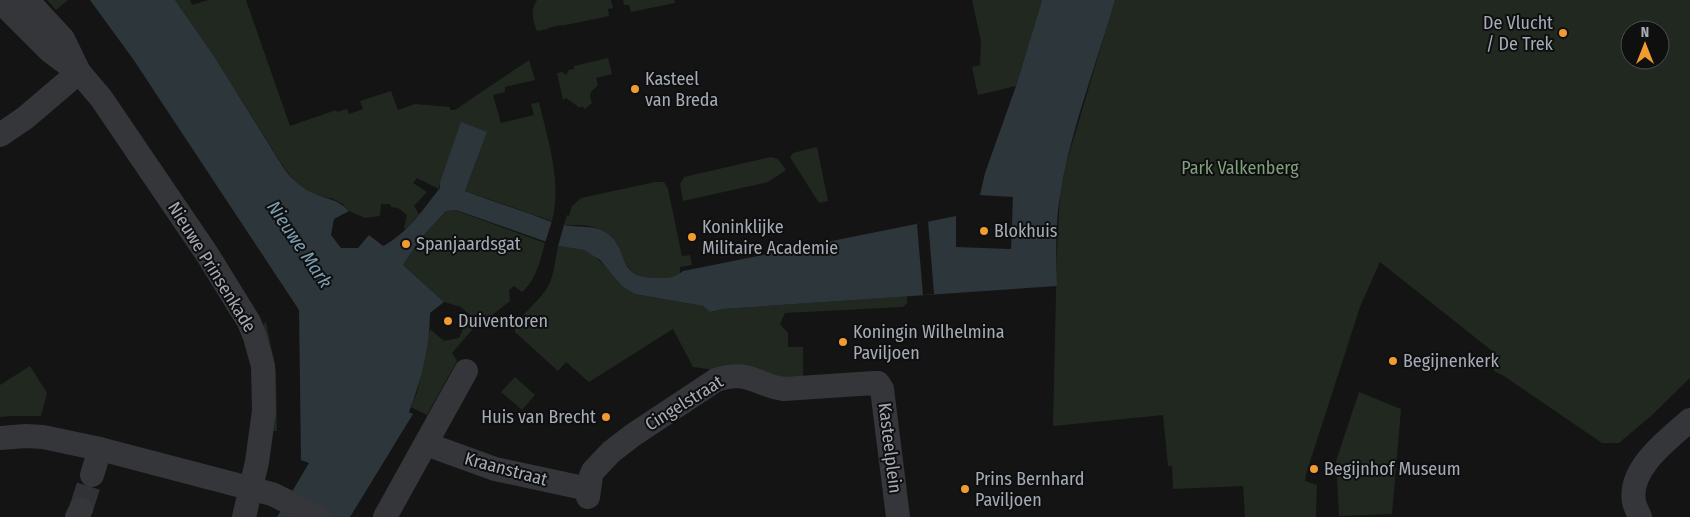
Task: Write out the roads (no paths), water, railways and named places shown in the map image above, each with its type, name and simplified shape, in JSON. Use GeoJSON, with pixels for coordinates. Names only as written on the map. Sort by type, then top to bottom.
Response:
{"type":"FeatureCollection","features":[{"type":"Feature","properties":{"kind":"street","name":"Nieuwe Prinsenkade"},"geometry":{"type":"LineString","coordinates":[[27,0],[63,39],[79,72]]}},
{"type":"Feature","properties":{"kind":"street","name":"Nieuwe Prinsenkade"},"geometry":{"type":"LineString","coordinates":[[0,1],[50,51],[79,72],[101,98],[207,254],[249,322],[256,337],[263,366],[262,491],[244,517]]}},
{"type":"Feature","properties":{"kind":"street"},"geometry":{"type":"LineString","coordinates":[[0,135],[25,118],[79,72]]}},
{"type":"Feature","properties":{"kind":"street"},"geometry":{"type":"LineString","coordinates":[[385,517],[466,371]]}},
{"type":"Feature","properties":{"kind":"street","name":"Cingelstraat"},"geometry":{"type":"LineString","coordinates":[[588,493],[593,471],[611,452],[633,435],[716,380],[729,375],[756,379],[776,388],[784,389],[874,383]]}},
{"type":"Feature","properties":{"kind":"street","name":"Kasteelplein"},"geometry":{"type":"LineString","coordinates":[[874,383],[878,383],[882,389],[898,517]]}},
{"type":"Feature","properties":{"kind":"street"},"geometry":{"type":"LineString","coordinates":[[1690,420],[1649,458],[1639,473],[1634,502],[1640,517],[1654,473],[1690,438]]}},
{"type":"Feature","properties":{"kind":"street"},"geometry":{"type":"LineString","coordinates":[[0,438],[43,436],[100,450],[262,491],[316,516]]}},
{"type":"Feature","properties":{"kind":"street","name":"Kraanstraat"},"geometry":{"type":"LineString","coordinates":[[426,444],[495,469],[588,493]]}},
{"type":"Feature","properties":{"kind":"street"},"geometry":{"type":"LineString","coordinates":[[92,475],[100,450]]}},
{"type":"Feature","properties":{"kind":"water","name":"Nieuwe Mark"},"geometry":{"type":"Polygon","coordinates":[[[90,0],[175,0],[214,56],[288,174],[304,188],[336,202],[349,211],[334,219],[331,235],[341,248],[358,248],[369,235],[383,246],[408,227],[440,188],[440,182],[461,122],[487,132],[465,191],[556,223],[603,231],[615,241],[629,269],[635,274],[644,277],[658,278],[671,277],[683,271],[956,216],[956,247],[1011,249],[1013,197],[980,195],[985,173],[1016,86],[1042,0],[1115,0],[1078,118],[1061,190],[1056,250],[1057,286],[723,309],[710,312],[703,306],[635,294],[622,286],[600,260],[584,250],[558,246],[456,210],[446,211],[421,238],[403,265],[444,302],[430,313],[424,363],[409,412],[413,414],[350,517],[277,517],[309,463],[301,460],[299,310],[133,59],[90,0]]]}},
{"type":"Feature","properties":{"kind":"tunnel"},"geometry":{"type":"LineString","coordinates":[[81,509],[92,475]]}},
{"type":"Feature","properties":{"kind":"place","name":"De Vlucht / De Trek"},"geometry":{"type":"Point","coordinates":[1563,33]}},
{"type":"Feature","properties":{"kind":"place","name":"Kasteel van Breda"},"geometry":{"type":"Point","coordinates":[635,89]}},
{"type":"Feature","properties":{"kind":"place","name":"Blokhuis"},"geometry":{"type":"Point","coordinates":[984,231]}},
{"type":"Feature","properties":{"kind":"place","name":"Koninklijke Militaire Academie"},"geometry":{"type":"Point","coordinates":[692,237]}},
{"type":"Feature","properties":{"kind":"place","name":"Spanjaardsgat"},"geometry":{"type":"Point","coordinates":[406,244]}},
{"type":"Feature","properties":{"kind":"place","name":"Duiventoren"},"geometry":{"type":"Point","coordinates":[448,321]}},
{"type":"Feature","properties":{"kind":"place","name":"Koningin Wilhelmina Paviljoen"},"geometry":{"type":"Point","coordinates":[843,342]}},
{"type":"Feature","properties":{"kind":"place","name":"Begijnenkerk"},"geometry":{"type":"Point","coordinates":[1393,361]}},
{"type":"Feature","properties":{"kind":"place","name":"Huis van Brecht"},"geometry":{"type":"Point","coordinates":[606,417]}},
{"type":"Feature","properties":{"kind":"place","name":"Begijnhof Museum"},"geometry":{"type":"Point","coordinates":[1314,469]}},
{"type":"Feature","properties":{"kind":"place","name":"Prins Bernhard Paviljoen"},"geometry":{"type":"Point","coordinates":[965,489]}},
{"type":"Feature","properties":{"kind":"park label","name":"Park Valkenberg"},"geometry":{"type":"Point","coordinates":[1240,168]}}]}
